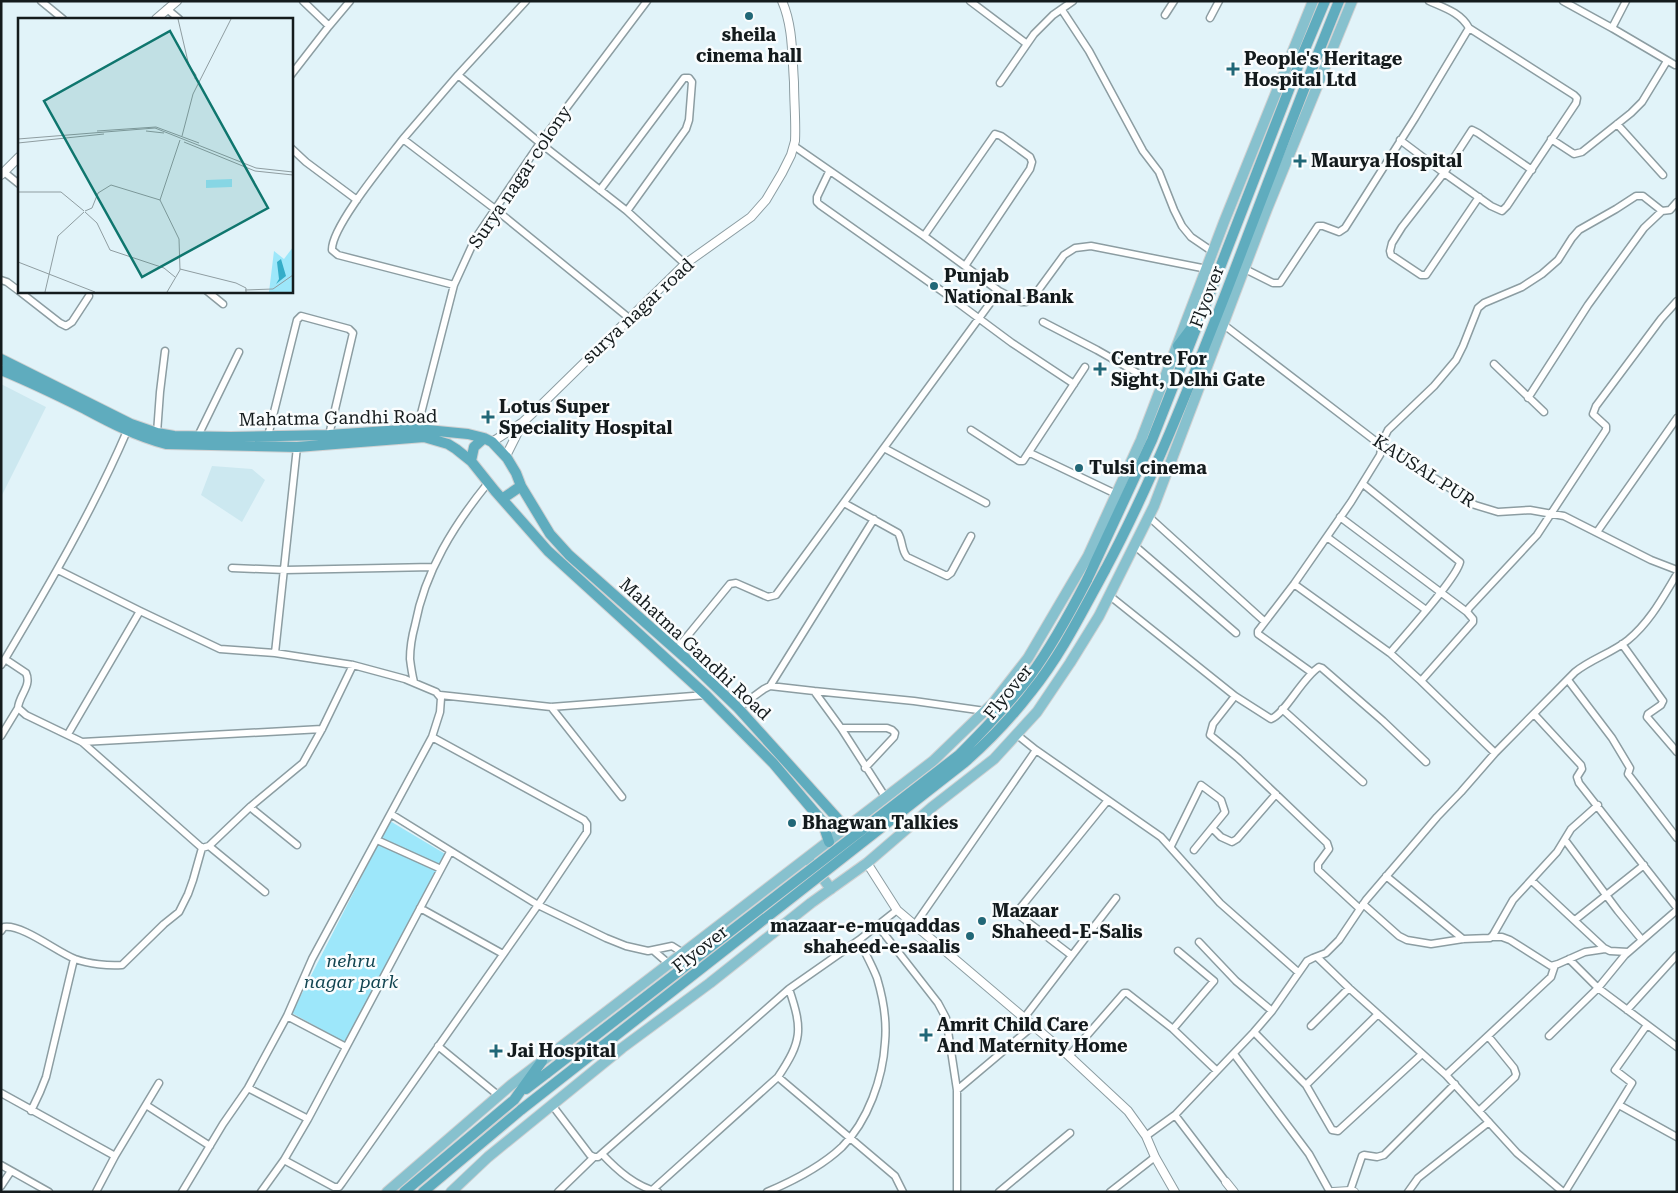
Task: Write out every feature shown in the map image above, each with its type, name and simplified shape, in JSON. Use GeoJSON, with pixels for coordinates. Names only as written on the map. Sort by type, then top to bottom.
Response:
{"type":"FeatureCollection","features":[{"type":"Feature","properties":{"kind":"highway","name":"Flyover"},"geometry":{"type":"LineString","coordinates":[[514,1100],[958,755],[996,717],[1031,674],[1063,626],[1087,580],[1152,440],[1325,1]]}},
{"type":"Feature","properties":{"kind":"highway","name":"Flyover"},"geometry":{"type":"LineString","coordinates":[[423,1192],[522,1109],[950,775],[986,743],[1031,692],[1063,646],[1105,570],[1183,404],[1339,1]]}},
{"type":"Feature","properties":{"kind":"highway"},"geometry":{"type":"LineString","coordinates":[[1178,346],[1202,314]]}},
{"type":"Feature","properties":{"kind":"highway","name":"Mahatma Gandhi Road"},"geometry":{"type":"LineString","coordinates":[[1,360],[131,424],[157,433],[174,436],[328,435],[417,429],[468,434],[488,440],[506,456],[521,486],[550,534],[569,556],[676,650],[738,708],[846,828]]}},
{"type":"Feature","properties":{"kind":"highway","name":"Mahatma Gandhi Road"},"geometry":{"type":"LineString","coordinates":[[1,370],[36,385],[127,432],[166,444],[297,447],[424,437],[448,444],[471,461],[502,500],[548,551],[706,695],[773,763],[822,821],[829,842]]}},
{"type":"Feature","properties":{"kind":"highway"},"geometry":{"type":"LineString","coordinates":[[471,461],[474,447],[488,440]]}},
{"type":"Feature","properties":{"kind":"highway"},"geometry":{"type":"LineString","coordinates":[[502,500],[521,486]]}},
{"type":"Feature","properties":{"kind":"highway"},"geometry":{"type":"LineString","coordinates":[[404,1192],[514,1100],[542,1061]]}},
{"type":"Feature","properties":{"kind":"main road"},"geometry":{"type":"LineString","coordinates":[[387,1192],[542,1061],[808,859],[933,761],[993,703],[1028,658],[1088,556],[1142,440],[1224,222],[1313,1]]}},
{"type":"Feature","properties":{"kind":"main road"},"geometry":{"type":"LineString","coordinates":[[451,1192],[488,1156],[622,1048],[867,863],[931,808],[994,759],[1037,712],[1099,616],[1154,506],[1267,210],[1352,1]]}},
{"type":"Feature","properties":{"kind":"main road"},"geometry":{"type":"LineString","coordinates":[[873,808],[895,839]]}},
{"type":"Feature","properties":{"kind":"main road"},"geometry":{"type":"LineString","coordinates":[[808,859],[831,889]]}},
{"type":"Feature","properties":{"kind":"street"},"geometry":{"type":"LineString","coordinates":[[41,1],[62,18]]}},
{"type":"Feature","properties":{"kind":"street"},"geometry":{"type":"LineString","coordinates":[[157,18],[177,1]]}},
{"type":"Feature","properties":{"kind":"street"},"geometry":{"type":"LineString","coordinates":[[303,1],[329,26]]}},
{"type":"Feature","properties":{"kind":"street"},"geometry":{"type":"LineString","coordinates":[[292,74],[350,1]]}},
{"type":"Feature","properties":{"kind":"street"},"geometry":{"type":"LineString","coordinates":[[454,285],[335,253],[332,247],[334,238],[357,200],[403,139],[458,75],[526,1]]}},
{"type":"Feature","properties":{"kind":"street","name":"Surya nagar colony"},"geometry":{"type":"LineString","coordinates":[[417,429],[454,285],[475,239],[540,143],[647,1]]}},
{"type":"Feature","properties":{"kind":"street","name":"surya nagar road"},"geometry":{"type":"LineString","coordinates":[[488,440],[523,422],[685,264],[751,217],[766,200],[782,174],[794,146],[796,133],[788,16],[782,1]]}},
{"type":"Feature","properties":{"kind":"street"},"geometry":{"type":"LineString","coordinates":[[970,1],[1027,44]]}},
{"type":"Feature","properties":{"kind":"street"},"geometry":{"type":"LineString","coordinates":[[1000,84],[1027,44],[1045,23],[1073,1]]}},
{"type":"Feature","properties":{"kind":"street"},"geometry":{"type":"LineString","coordinates":[[1165,15],[1174,1]]}},
{"type":"Feature","properties":{"kind":"street"},"geometry":{"type":"LineString","coordinates":[[1210,18],[1219,1]]}},
{"type":"Feature","properties":{"kind":"street"},"geometry":{"type":"LineString","coordinates":[[1400,140],[1479,197],[1500,210],[1504,210],[1576,103],[1577,98],[1470,28],[1465,20],[1456,13],[1430,1]]}},
{"type":"Feature","properties":{"kind":"street"},"geometry":{"type":"LineString","coordinates":[[1563,1],[1667,61],[1676,64]]}},
{"type":"Feature","properties":{"kind":"street"},"geometry":{"type":"LineString","coordinates":[[1612,28],[1626,1]]}},
{"type":"Feature","properties":{"kind":"street"},"geometry":{"type":"LineString","coordinates":[[167,10],[178,18]]}},
{"type":"Feature","properties":{"kind":"street"},"geometry":{"type":"LineString","coordinates":[[1062,10],[1089,51],[1143,151],[1159,172],[1182,226],[1192,237],[1213,252]]}},
{"type":"Feature","properties":{"kind":"street"},"geometry":{"type":"LineString","coordinates":[[1245,269],[1273,283],[1280,283],[1318,226],[1339,232],[1345,228],[1470,28]]}},
{"type":"Feature","properties":{"kind":"street"},"geometry":{"type":"LineString","coordinates":[[1552,139],[1574,154],[1582,152],[1632,113],[1642,102],[1667,61]]}},
{"type":"Feature","properties":{"kind":"street"},"geometry":{"type":"LineString","coordinates":[[458,75],[540,143],[627,211],[685,264]]}},
{"type":"Feature","properties":{"kind":"street"},"geometry":{"type":"LineString","coordinates":[[600,190],[684,78],[689,78],[692,82],[689,120],[686,129],[627,211]]}},
{"type":"Feature","properties":{"kind":"street"},"geometry":{"type":"LineString","coordinates":[[1617,124],[1663,175]]}},
{"type":"Feature","properties":{"kind":"street"},"geometry":{"type":"LineString","coordinates":[[1479,197],[1426,275],[1421,275],[1392,257],[1390,251],[1395,238],[1444,173],[1473,130],[1532,170]]}},
{"type":"Feature","properties":{"kind":"street"},"geometry":{"type":"LineString","coordinates":[[924,236],[995,134],[1001,136],[1030,157],[1032,162],[1030,169],[965,266]]}},
{"type":"Feature","properties":{"kind":"street"},"geometry":{"type":"LineString","coordinates":[[403,139],[495,209],[629,318]]}},
{"type":"Feature","properties":{"kind":"street"},"geometry":{"type":"LineString","coordinates":[[794,146],[924,236],[999,291],[1016,300],[1026,302],[1029,300],[1064,254],[1084,246],[1207,269]]}},
{"type":"Feature","properties":{"kind":"street"},"geometry":{"type":"LineString","coordinates":[[292,149],[306,162],[357,200]]}},
{"type":"Feature","properties":{"kind":"street"},"geometry":{"type":"LineString","coordinates":[[18,158],[3,174],[18,183]]}},
{"type":"Feature","properties":{"kind":"street"},"geometry":{"type":"LineString","coordinates":[[829,172],[817,197],[818,203],[1020,349],[1074,384]]}},
{"type":"Feature","properties":{"kind":"street"},"geometry":{"type":"LineString","coordinates":[[1312,672],[1258,633],[1264,621],[1294,584],[1363,484],[1380,455],[1384,437],[1388,430],[1411,410],[1456,360],[1476,311],[1481,306],[1522,287],[1542,274],[1558,260],[1579,230],[1636,196],[1644,196],[1662,211]]}},
{"type":"Feature","properties":{"kind":"street"},"geometry":{"type":"LineString","coordinates":[[1528,398],[1599,290],[1647,223],[1662,211],[1670,210],[1677,202]]}},
{"type":"Feature","properties":{"kind":"street"},"geometry":{"type":"LineString","coordinates":[[1,280],[18,290]]}},
{"type":"Feature","properties":{"kind":"street"},"geometry":{"type":"LineString","coordinates":[[676,650],[730,584],[736,583],[768,597],[776,595],[999,291]]}},
{"type":"Feature","properties":{"kind":"street"},"geometry":{"type":"LineString","coordinates":[[20,292],[66,326],[72,322],[88,296]]}},
{"type":"Feature","properties":{"kind":"street"},"geometry":{"type":"LineString","coordinates":[[208,292],[223,304]]}},
{"type":"Feature","properties":{"kind":"street"},"geometry":{"type":"LineString","coordinates":[[1468,612],[1469,608],[1534,538],[1552,513],[1606,430],[1606,426],[1593,414],[1596,406],[1661,319],[1677,301]]}},
{"type":"Feature","properties":{"kind":"street"},"geometry":{"type":"LineString","coordinates":[[268,436],[297,320],[301,316],[348,329],[353,333],[328,435]]}},
{"type":"Feature","properties":{"kind":"street"},"geometry":{"type":"LineString","coordinates":[[1044,322],[1162,387]]}},
{"type":"Feature","properties":{"kind":"street","name":"KAUSAL PUR"},"geometry":{"type":"LineString","coordinates":[[1224,325],[1382,446],[1466,500],[1484,509],[1498,512],[1530,510],[1569,518],[1677,572]]}},
{"type":"Feature","properties":{"kind":"street"},"geometry":{"type":"LineString","coordinates":[[157,433],[165,351]]}},
{"type":"Feature","properties":{"kind":"street"},"geometry":{"type":"LineString","coordinates":[[198,436],[239,352]]}},
{"type":"Feature","properties":{"kind":"street"},"geometry":{"type":"LineString","coordinates":[[1494,364],[1544,412]]}},
{"type":"Feature","properties":{"kind":"street"},"geometry":{"type":"LineString","coordinates":[[971,430],[1019,461],[1023,461],[1085,367]]}},
{"type":"Feature","properties":{"kind":"street"},"geometry":{"type":"LineString","coordinates":[[1597,532],[1677,418]]}},
{"type":"Feature","properties":{"kind":"street"},"geometry":{"type":"LineString","coordinates":[[506,456],[523,422]]}},
{"type":"Feature","properties":{"kind":"street"},"geometry":{"type":"LineString","coordinates":[[1,736],[18,708],[18,703],[28,679],[23,671],[3,662],[58,570],[101,488],[127,432]]}},
{"type":"Feature","properties":{"kind":"street"},"geometry":{"type":"LineString","coordinates":[[276,653],[297,447]]}},
{"type":"Feature","properties":{"kind":"street"},"geometry":{"type":"LineString","coordinates":[[884,448],[986,503]]}},
{"type":"Feature","properties":{"kind":"street"},"geometry":{"type":"LineString","coordinates":[[1030,453],[1116,494]]}},
{"type":"Feature","properties":{"kind":"street"},"geometry":{"type":"LineString","coordinates":[[414,682],[410,660],[411,641],[417,613],[433,567],[466,510],[488,483]]}},
{"type":"Feature","properties":{"kind":"street"},"geometry":{"type":"LineString","coordinates":[[1363,484],[1459,560],[1460,564],[1441,592],[1390,653]]}},
{"type":"Feature","properties":{"kind":"street"},"geometry":{"type":"LineString","coordinates":[[844,503],[898,534],[907,557],[948,576],[971,536]]}},
{"type":"Feature","properties":{"kind":"street"},"geometry":{"type":"LineString","coordinates":[[1148,516],[1264,621]]}},
{"type":"Feature","properties":{"kind":"street"},"geometry":{"type":"LineString","coordinates":[[1340,518],[1468,612],[1472,618],[1473,622],[1421,681]]}},
{"type":"Feature","properties":{"kind":"street"},"geometry":{"type":"LineString","coordinates":[[738,708],[770,686],[874,520]]}},
{"type":"Feature","properties":{"kind":"street"},"geometry":{"type":"LineString","coordinates":[[1327,537],[1426,610]]}},
{"type":"Feature","properties":{"kind":"street"},"geometry":{"type":"LineString","coordinates":[[1135,546],[1236,633]]}},
{"type":"Feature","properties":{"kind":"street"},"geometry":{"type":"LineString","coordinates":[[232,568],[285,570],[433,567]]}},
{"type":"Feature","properties":{"kind":"street"},"geometry":{"type":"LineString","coordinates":[[58,570],[220,649],[276,653],[353,665],[414,682],[440,695],[551,707],[706,695]]}},
{"type":"Feature","properties":{"kind":"street"},"geometry":{"type":"LineString","coordinates":[[1146,1136],[1175,1114],[1234,1054],[1272,1010],[1307,962],[1326,953],[1339,940],[1361,906],[1386,876],[1436,817],[1495,753],[1588,662],[1622,644],[1647,622],[1677,572]]}},
{"type":"Feature","properties":{"kind":"street"},"geometry":{"type":"LineString","coordinates":[[1294,584],[1390,653],[1495,753]]}},
{"type":"Feature","properties":{"kind":"street"},"geometry":{"type":"LineString","coordinates":[[1110,596],[1235,696],[1271,719],[1282,710],[1312,672],[1319,667],[1322,668],[1383,721],[1426,762]]}},
{"type":"Feature","properties":{"kind":"street"},"geometry":{"type":"LineString","coordinates":[[68,734],[140,611]]}},
{"type":"Feature","properties":{"kind":"street"},"geometry":{"type":"LineString","coordinates":[[1622,644],[1662,700],[1661,705],[1648,714],[1647,717],[1676,749]]}},
{"type":"Feature","properties":{"kind":"street"},"geometry":{"type":"LineString","coordinates":[[202,848],[209,846],[250,807],[299,767],[322,729],[353,665]]}},
{"type":"Feature","properties":{"kind":"street"},"geometry":{"type":"LineString","coordinates":[[1568,680],[1616,744],[1630,768],[1628,774],[1637,788],[1677,838]]}},
{"type":"Feature","properties":{"kind":"street"},"geometry":{"type":"LineString","coordinates":[[770,686],[914,700],[985,711]]}},
{"type":"Feature","properties":{"kind":"street"},"geometry":{"type":"LineString","coordinates":[[814,691],[841,728],[886,798]]}},
{"type":"Feature","properties":{"kind":"street"},"geometry":{"type":"LineString","coordinates":[[182,1192],[248,1088],[287,1016],[312,959],[432,737],[442,702],[440,695]]}},
{"type":"Feature","properties":{"kind":"street"},"geometry":{"type":"LineString","coordinates":[[1235,696],[1213,724],[1210,735],[1238,758],[1327,843],[1329,849],[1318,864],[1318,870],[1398,936],[1404,939],[1431,944],[1463,939],[1502,937],[1526,948],[1549,965],[1555,965],[1585,952],[1605,950],[1628,952]]}},
{"type":"Feature","properties":{"kind":"street"},"geometry":{"type":"LineString","coordinates":[[551,707],[622,797]]}},
{"type":"Feature","properties":{"kind":"street"},"geometry":{"type":"LineString","coordinates":[[18,708],[26,715],[82,742],[202,848]]}},
{"type":"Feature","properties":{"kind":"street"},"geometry":{"type":"LineString","coordinates":[[1282,710],[1363,782]]}},
{"type":"Feature","properties":{"kind":"street"},"geometry":{"type":"LineString","coordinates":[[1534,714],[1580,765],[1582,768],[1577,777],[1578,780],[1677,909],[1628,952],[1598,988],[1549,1036]]}},
{"type":"Feature","properties":{"kind":"street"},"geometry":{"type":"LineString","coordinates":[[841,728],[887,728],[894,732],[895,735],[888,744],[865,768]]}},
{"type":"Feature","properties":{"kind":"street"},"geometry":{"type":"LineString","coordinates":[[82,742],[322,729]]}},
{"type":"Feature","properties":{"kind":"street"},"geometry":{"type":"LineString","coordinates":[[1016,734],[1036,750],[1155,832],[1171,846],[1220,903],[1298,972]]}},
{"type":"Feature","properties":{"kind":"street"},"geometry":{"type":"LineString","coordinates":[[284,1160],[330,1186],[339,1187],[538,905],[587,832],[587,824],[576,816],[432,737]]}},
{"type":"Feature","properties":{"kind":"street"},"geometry":{"type":"LineString","coordinates":[[914,926],[1036,750]]}},
{"type":"Feature","properties":{"kind":"street"},"geometry":{"type":"LineString","coordinates":[[1171,846],[1201,785],[1221,800],[1225,812],[1194,850]]}},
{"type":"Feature","properties":{"kind":"street"},"geometry":{"type":"LineString","coordinates":[[1212,828],[1221,837],[1232,842],[1237,839],[1276,794]]}},
{"type":"Feature","properties":{"kind":"street"},"geometry":{"type":"LineString","coordinates":[[1071,955],[1017,912],[1108,800]]}},
{"type":"Feature","properties":{"kind":"street"},"geometry":{"type":"LineString","coordinates":[[1491,937],[1508,907],[1558,852],[1575,825],[1598,805]]}},
{"type":"Feature","properties":{"kind":"street"},"geometry":{"type":"LineString","coordinates":[[250,807],[297,845]]}},
{"type":"Feature","properties":{"kind":"street"},"geometry":{"type":"LineString","coordinates":[[391,814],[538,905],[615,942],[654,951],[672,946],[683,953]]}},
{"type":"Feature","properties":{"kind":"street"},"geometry":{"type":"LineString","coordinates":[[377,840],[441,870]]}},
{"type":"Feature","properties":{"kind":"street"},"geometry":{"type":"LineString","coordinates":[[1565,840],[1642,940]]}},
{"type":"Feature","properties":{"kind":"street"},"geometry":{"type":"LineString","coordinates":[[209,846],[265,892]]}},
{"type":"Feature","properties":{"kind":"street"},"geometry":{"type":"LineString","coordinates":[[1,931],[4,927],[9,926],[74,959],[91,963],[125,964],[178,912],[191,887],[202,848]]}},
{"type":"Feature","properties":{"kind":"street"},"geometry":{"type":"LineString","coordinates":[[260,1192],[284,1160],[308,1119],[450,852]]}},
{"type":"Feature","properties":{"kind":"street"},"geometry":{"type":"LineString","coordinates":[[867,863],[897,910],[1069,1056],[1128,1111],[1146,1136],[1155,1158],[1175,1192]]}},
{"type":"Feature","properties":{"kind":"street"},"geometry":{"type":"LineString","coordinates":[[1575,920],[1644,864]]}},
{"type":"Feature","properties":{"kind":"street"},"geometry":{"type":"LineString","coordinates":[[1386,876],[1463,939]]}},
{"type":"Feature","properties":{"kind":"street"},"geometry":{"type":"LineString","coordinates":[[1532,881],[1605,950]]}},
{"type":"Feature","properties":{"kind":"street"},"geometry":{"type":"LineString","coordinates":[[1024,1018],[1116,898]]}},
{"type":"Feature","properties":{"kind":"street"},"geometry":{"type":"LineString","coordinates":[[420,908],[503,954]]}},
{"type":"Feature","properties":{"kind":"street"},"geometry":{"type":"LineString","coordinates":[[558,1192],[594,1157],[602,1154],[789,989],[859,940],[897,910]]}},
{"type":"Feature","properties":{"kind":"street"},"geometry":{"type":"LineString","coordinates":[[878,926],[926,987],[944,1013],[948,1023],[957,1090],[957,1192]]}},
{"type":"Feature","properties":{"kind":"street"},"geometry":{"type":"LineString","coordinates":[[767,1192],[794,1179],[832,1155],[850,1138],[871,1100],[883,1061],[885,1043],[884,1013],[876,978],[859,940]]}},
{"type":"Feature","properties":{"kind":"street"},"geometry":{"type":"LineString","coordinates":[[1199,942],[1236,981],[1272,1010]]}},
{"type":"Feature","properties":{"kind":"street"},"geometry":{"type":"LineString","coordinates":[[654,951],[669,964]]}},
{"type":"Feature","properties":{"kind":"street"},"geometry":{"type":"LineString","coordinates":[[1173,1029],[1214,981],[1178,951]]}},
{"type":"Feature","properties":{"kind":"street"},"geometry":{"type":"LineString","coordinates":[[1627,1010],[1677,954]]}},
{"type":"Feature","properties":{"kind":"street"},"geometry":{"type":"LineString","coordinates":[[1317,957],[1446,1075],[1526,1161],[1564,1192],[1632,1083],[1615,1070],[1647,1025]]}},
{"type":"Feature","properties":{"kind":"street"},"geometry":{"type":"LineString","coordinates":[[31,1111],[46,1077],[74,959]]}},
{"type":"Feature","properties":{"kind":"street"},"geometry":{"type":"LineString","coordinates":[[1570,959],[1598,988],[1677,1047]]}},
{"type":"Feature","properties":{"kind":"street"},"geometry":{"type":"LineString","coordinates":[[1446,1075],[1551,977],[1555,970],[1555,965]]}},
{"type":"Feature","properties":{"kind":"street"},"geometry":{"type":"LineString","coordinates":[[1311,1026],[1349,988]]}},
{"type":"Feature","properties":{"kind":"street"},"geometry":{"type":"LineString","coordinates":[[602,1154],[630,1179],[653,1191],[778,1077],[793,1053],[798,1040],[799,1024],[789,989]]}},
{"type":"Feature","properties":{"kind":"street"},"geometry":{"type":"LineString","coordinates":[[1069,1056],[1125,993],[1129,994],[1173,1029],[1217,1071]]}},
{"type":"Feature","properties":{"kind":"street"},"geometry":{"type":"LineString","coordinates":[[1306,1085],[1378,1014]]}},
{"type":"Feature","properties":{"kind":"street"},"geometry":{"type":"LineString","coordinates":[[287,1016],[346,1047]]}},
{"type":"Feature","properties":{"kind":"street"},"geometry":{"type":"LineString","coordinates":[[957,1090],[1033,1026]]}},
{"type":"Feature","properties":{"kind":"street"},"geometry":{"type":"LineString","coordinates":[[1254,1032],[1306,1085],[1332,1130],[1338,1131],[1422,1054]]}},
{"type":"Feature","properties":{"kind":"street"},"geometry":{"type":"LineString","coordinates":[[1479,1111],[1516,1074],[1514,1068],[1488,1036]]}},
{"type":"Feature","properties":{"kind":"street"},"geometry":{"type":"LineString","coordinates":[[438,1046],[499,1096]]}},
{"type":"Feature","properties":{"kind":"street"},"geometry":{"type":"LineString","coordinates":[[1234,1054],[1309,1154],[1332,1192],[1352,1191],[1362,1156],[1364,1154],[1377,1157],[1384,1155],[1455,1084]]}},
{"type":"Feature","properties":{"kind":"street"},"geometry":{"type":"LineString","coordinates":[[778,1077],[895,1176],[903,1192]]}},
{"type":"Feature","properties":{"kind":"street"},"geometry":{"type":"LineString","coordinates":[[96,1192],[115,1156],[159,1083]]}},
{"type":"Feature","properties":{"kind":"street"},"geometry":{"type":"LineString","coordinates":[[248,1088],[308,1119]]}},
{"type":"Feature","properties":{"kind":"street"},"geometry":{"type":"LineString","coordinates":[[1,1093],[115,1156]]}},
{"type":"Feature","properties":{"kind":"street"},"geometry":{"type":"LineString","coordinates":[[146,1105],[210,1146]]}},
{"type":"Feature","properties":{"kind":"street"},"geometry":{"type":"LineString","coordinates":[[552,1105],[590,1155],[594,1157]]}},
{"type":"Feature","properties":{"kind":"street"},"geometry":{"type":"LineString","coordinates":[[1619,1105],[1677,1137]]}},
{"type":"Feature","properties":{"kind":"street"},"geometry":{"type":"LineString","coordinates":[[1175,1114],[1234,1192]]}},
{"type":"Feature","properties":{"kind":"street"},"geometry":{"type":"LineString","coordinates":[[1408,1192],[1418,1178],[1489,1122]]}},
{"type":"Feature","properties":{"kind":"street"},"geometry":{"type":"LineString","coordinates":[[999,1192],[1070,1133]]}},
{"type":"Feature","properties":{"kind":"street"},"geometry":{"type":"LineString","coordinates":[[1110,1192],[1155,1158]]}},
{"type":"Feature","properties":{"kind":"street"},"geometry":{"type":"LineString","coordinates":[[1,1165],[49,1192]]}},
{"type":"Feature","properties":{"kind":"street"},"geometry":{"type":"LineString","coordinates":[[1,1186],[11,1171]]}},
{"type":"Feature","properties":{"kind":"shaded area"},"geometry":{"type":"Polygon","coordinates":[[[1,384],[46,407],[1,497],[1,384]]]}},
{"type":"Feature","properties":{"kind":"shaded area"},"geometry":{"type":"Polygon","coordinates":[[[212,466],[252,469],[265,480],[242,522],[201,495],[212,466]]]}},
{"type":"Feature","properties":{"kind":"green space","name":"nehru nagar park"},"geometry":{"type":"Polygon","coordinates":[[[390,821],[447,855],[351,1046],[292,1013],[390,821]]]}},
{"type":"Feature","properties":{"kind":"place","name":"sheila cinema hall"},"geometry":{"type":"Point","coordinates":[749,16]}},
{"type":"Feature","properties":{"kind":"place","name":"People's Heritage Hospital Ltd"},"geometry":{"type":"Point","coordinates":[1233,69]}},
{"type":"Feature","properties":{"kind":"place","name":"Maurya Hospital"},"geometry":{"type":"Point","coordinates":[1300,161]}},
{"type":"Feature","properties":{"kind":"place","name":"Punjab National Bank"},"geometry":{"type":"Point","coordinates":[934,286]}},
{"type":"Feature","properties":{"kind":"place","name":"Centre For Sight, Delhi Gate"},"geometry":{"type":"Point","coordinates":[1100,369]}},
{"type":"Feature","properties":{"kind":"place","name":"Lotus Super Speciality Hospital"},"geometry":{"type":"Point","coordinates":[488,417]}},
{"type":"Feature","properties":{"kind":"place","name":"Tulsi cinema"},"geometry":{"type":"Point","coordinates":[1079,468]}},
{"type":"Feature","properties":{"kind":"place","name":"Bhagwan Talkies"},"geometry":{"type":"Point","coordinates":[792,823]}},
{"type":"Feature","properties":{"kind":"place","name":"Mazaar Shaheed-E-Salis"},"geometry":{"type":"Point","coordinates":[982,921]}},
{"type":"Feature","properties":{"kind":"place","name":"mazaar-e-muqaddas shaheed-e-saalis"},"geometry":{"type":"Point","coordinates":[970,936]}},
{"type":"Feature","properties":{"kind":"place","name":"Amrit Child Care And Maternity Home"},"geometry":{"type":"Point","coordinates":[926,1035]}},
{"type":"Feature","properties":{"kind":"place","name":"Jai Hospital"},"geometry":{"type":"Point","coordinates":[496,1051]}}]}
